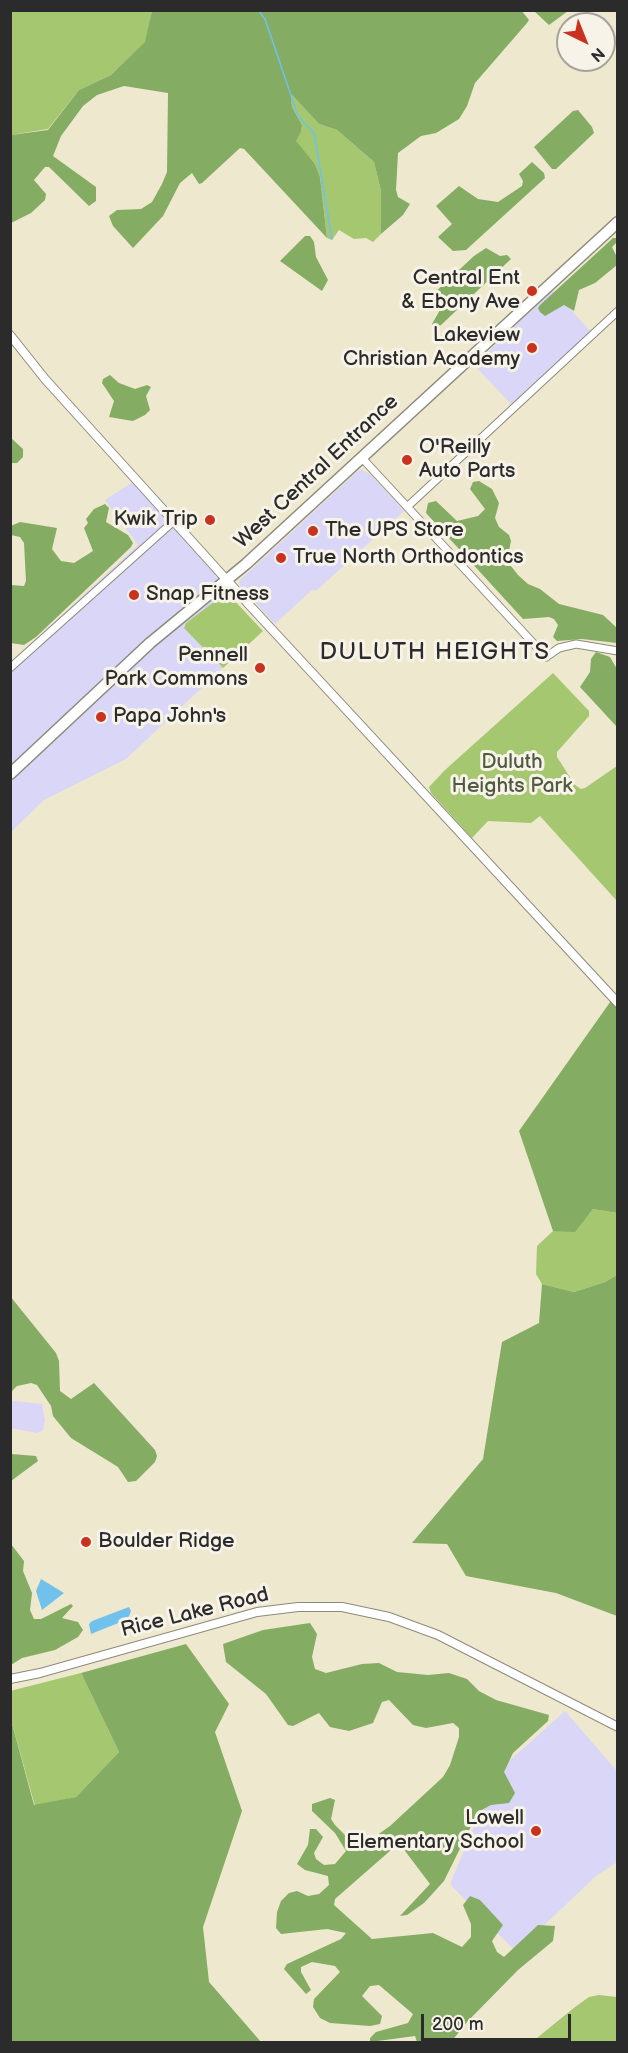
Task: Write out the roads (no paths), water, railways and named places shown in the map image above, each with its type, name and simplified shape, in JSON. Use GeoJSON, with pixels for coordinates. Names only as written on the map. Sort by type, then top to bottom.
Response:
{"type":"FeatureCollection","features":[{"type":"Feature","properties":{"kind":"highway","name":"West Central Entrance"},"geometry":{"type":"LineString","coordinates":[[10,774],[150,643],[228,581],[618,222]]}},
{"type":"Feature","properties":{"kind":"main road"},"geometry":{"type":"LineString","coordinates":[[10,335],[45,379],[228,581],[618,1003]]}},
{"type":"Feature","properties":{"kind":"main road","name":"Rice Lake Road"},"geometry":{"type":"LineString","coordinates":[[10,1679],[257,1612],[298,1607],[342,1607],[389,1617],[438,1635],[618,1727]]}},
{"type":"Feature","properties":{"kind":"street"},"geometry":{"type":"LineString","coordinates":[[407,507],[618,311]]}},
{"type":"Feature","properties":{"kind":"street"},"geometry":{"type":"LineString","coordinates":[[362,458],[546,657],[559,648],[576,644],[618,651]]}},
{"type":"Feature","properties":{"kind":"street"},"geometry":{"type":"LineString","coordinates":[[10,668],[174,521]]}},
{"type":"Feature","properties":{"kind":"water"},"geometry":{"type":"Polygon","coordinates":[[[41,1579],[64,1593],[42,1610],[36,1591],[41,1579]]]}},
{"type":"Feature","properties":{"kind":"water"},"geometry":{"type":"Polygon","coordinates":[[[129,1607],[131,1611],[128,1619],[91,1634],[89,1624],[92,1621],[129,1607]]]}},
{"type":"Feature","properties":{"kind":"waterway"},"geometry":{"type":"LineString","coordinates":[[258,10],[265,19],[298,116],[314,133],[332,239]]}},
{"type":"Feature","properties":{"kind":"place","name":"Central Ent & Ebony Ave"},"geometry":{"type":"Point","coordinates":[532,291]}},
{"type":"Feature","properties":{"kind":"place","name":"Lakeview Christian Academy"},"geometry":{"type":"Point","coordinates":[532,348]}},
{"type":"Feature","properties":{"kind":"place","name":"O'Reilly Auto Parts"},"geometry":{"type":"Point","coordinates":[407,460]}},
{"type":"Feature","properties":{"kind":"place","name":"Kwik Trip"},"geometry":{"type":"Point","coordinates":[210,520]}},
{"type":"Feature","properties":{"kind":"place","name":"The UPS Store"},"geometry":{"type":"Point","coordinates":[313,531]}},
{"type":"Feature","properties":{"kind":"place","name":"True North Orthodontics"},"geometry":{"type":"Point","coordinates":[281,558]}},
{"type":"Feature","properties":{"kind":"place","name":"Snap Fitness"},"geometry":{"type":"Point","coordinates":[134,595]}},
{"type":"Feature","properties":{"kind":"place","name":"Pennell Park Commons"},"geometry":{"type":"Point","coordinates":[260,668]}},
{"type":"Feature","properties":{"kind":"place","name":"Papa John's"},"geometry":{"type":"Point","coordinates":[101,717]}},
{"type":"Feature","properties":{"kind":"place","name":"Boulder Ridge"},"geometry":{"type":"Point","coordinates":[86,1542]}},
{"type":"Feature","properties":{"kind":"place","name":"Lowell Elementary School"},"geometry":{"type":"Point","coordinates":[536,1831]}},
{"type":"Feature","properties":{"kind":"district","name":"DULUTH HEIGHTS"},"geometry":{"type":"Point","coordinates":[435,653]}},
{"type":"Feature","properties":{"kind":"park label","name":"Duluth Heights Park"},"geometry":{"type":"Point","coordinates":[512,775]}}]}
